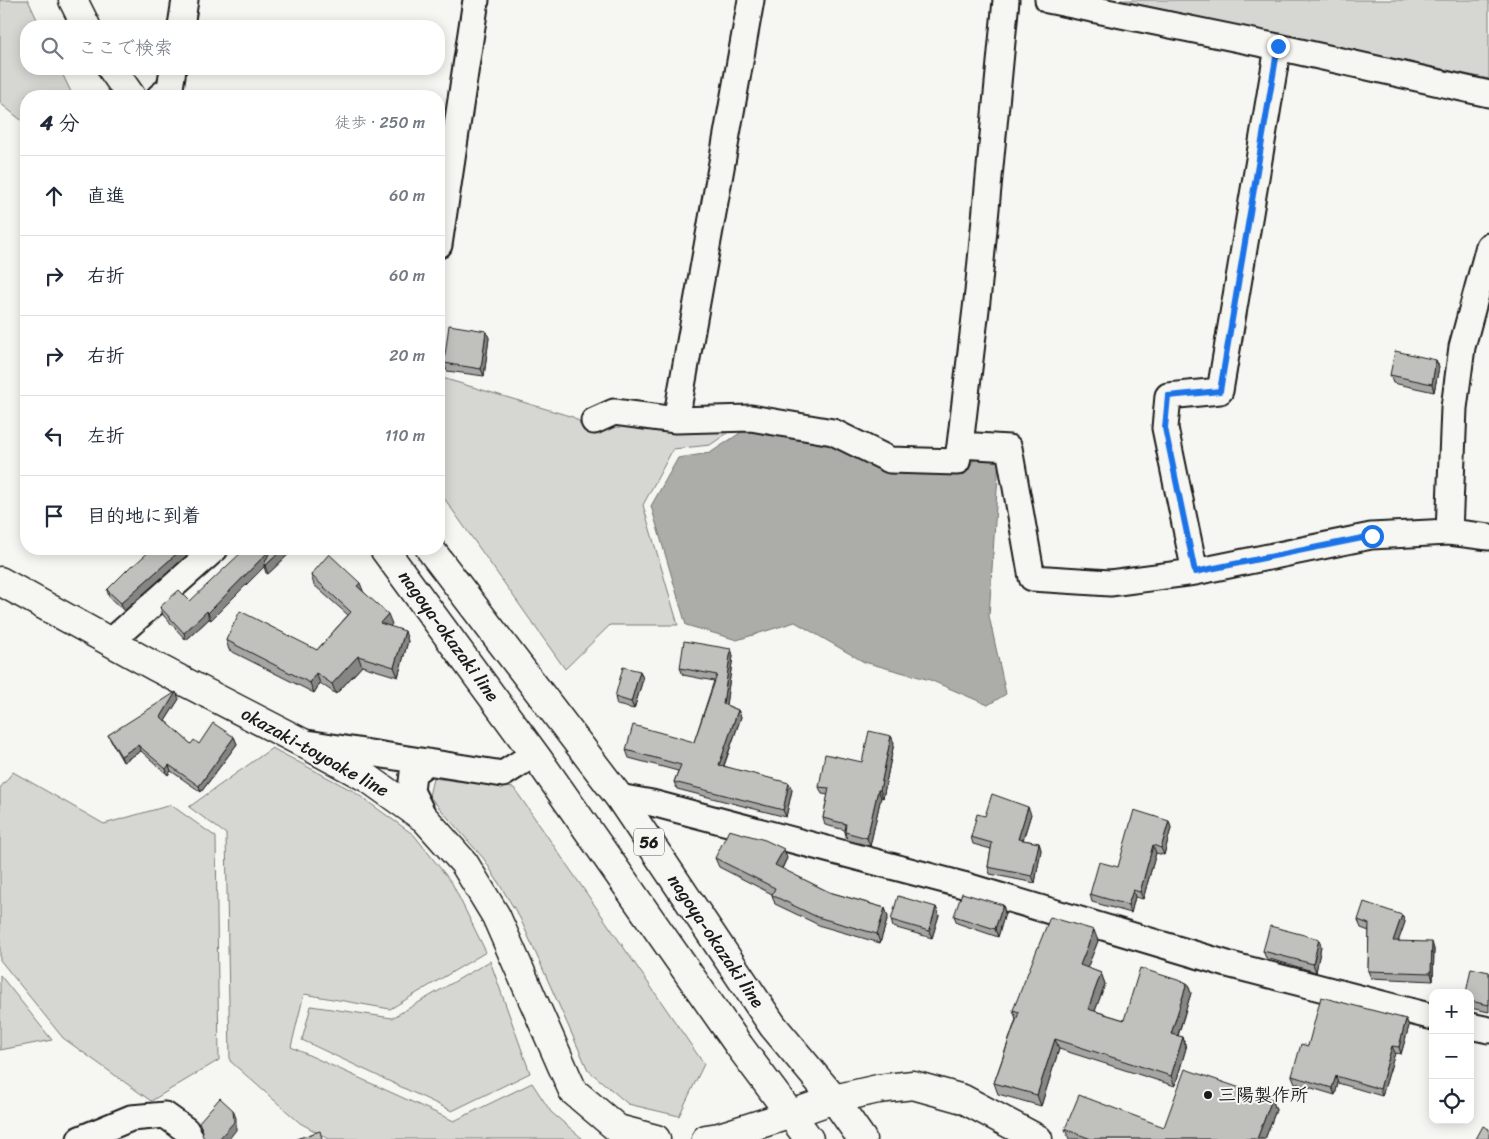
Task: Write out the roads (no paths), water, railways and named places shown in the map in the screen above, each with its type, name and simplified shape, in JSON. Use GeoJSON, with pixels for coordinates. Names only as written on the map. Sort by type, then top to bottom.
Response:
{"type":"FeatureCollection","features":[{"type":"Feature","properties":{"kind":"main road"},"geometry":{"type":"LineString","coordinates":[[73,0],[83,20]]}},
{"type":"Feature","properties":{"kind":"main road"},"geometry":{"type":"LineString","coordinates":[[109,75],[115,90]]}},
{"type":"Feature","properties":{"kind":"main road"},"geometry":{"type":"LineString","coordinates":[[116,75],[127,90]]}},
{"type":"Feature","properties":{"kind":"main road","name":"nagoya-okazaki line"},"geometry":{"type":"LineString","coordinates":[[388,555],[534,754],[740,1047],[809,1139]]}},
{"type":"Feature","properties":{"kind":"main road","name":"nagoya-okazaki line"},"geometry":{"type":"LineString","coordinates":[[435,555],[619,797],[773,1026],[834,1099],[862,1139]]}},
{"type":"Feature","properties":{"kind":"main road","name":"okazaki-toyoake line"},"geometry":{"type":"LineString","coordinates":[[0,580],[154,666],[369,779],[425,820],[464,863],[496,916],[572,1091],[618,1128],[656,1139]]}},
{"type":"Feature","properties":{"kind":"main road"},"geometry":{"type":"LineString","coordinates":[[706,1139],[719,1137],[834,1099],[878,1089],[913,1085],[963,1099],[1038,1139]]}},
{"type":"Feature","properties":{"kind":"street"},"geometry":{"type":"LineString","coordinates":[[182,20],[185,0]]}},
{"type":"Feature","properties":{"kind":"street"},"geometry":{"type":"LineString","coordinates":[[445,205],[476,0]]}},
{"type":"Feature","properties":{"kind":"street"},"geometry":{"type":"LineString","coordinates":[[676,420],[751,0]]}},
{"type":"Feature","properties":{"kind":"street"},"geometry":{"type":"LineString","coordinates":[[594,421],[614,412],[676,420],[751,418],[833,432],[890,460],[957,462],[978,292],[1006,0]]}},
{"type":"Feature","properties":{"kind":"street"},"geometry":{"type":"LineString","coordinates":[[1048,0],[1278,46],[1489,94]]}},
{"type":"Feature","properties":{"kind":"street"},"geometry":{"type":"LineString","coordinates":[[1195,572],[1165,428],[1168,396],[1220,391],[1278,46]]}},
{"type":"Feature","properties":{"kind":"street"},"geometry":{"type":"LineString","coordinates":[[168,90],[170,88],[173,75]]}},
{"type":"Feature","properties":{"kind":"street"},"geometry":{"type":"LineString","coordinates":[[1449,532],[1454,408],[1462,347],[1489,246]]}},
{"type":"Feature","properties":{"kind":"street"},"geometry":{"type":"LineString","coordinates":[[960,445],[1009,448],[1032,578],[1110,583],[1195,572],[1372,536],[1449,532],[1489,537]]}},
{"type":"Feature","properties":{"kind":"street"},"geometry":{"type":"LineString","coordinates":[[110,642],[208,555]]}},
{"type":"Feature","properties":{"kind":"street"},"geometry":{"type":"LineString","coordinates":[[301,742],[503,774],[534,754]]}},
{"type":"Feature","properties":{"kind":"street"},"geometry":{"type":"LineString","coordinates":[[425,820],[411,791],[413,773],[428,762]]}},
{"type":"Feature","properties":{"kind":"street"},"geometry":{"type":"LineString","coordinates":[[619,797],[652,803],[963,886],[1227,964],[1429,1016]]}},
{"type":"Feature","properties":{"kind":"street"},"geometry":{"type":"LineString","coordinates":[[1474,1027],[1489,1030]]}},
{"type":"Feature","properties":{"kind":"street"},"geometry":{"type":"LineString","coordinates":[[80,1139],[130,1118],[165,1115],[186,1130],[191,1139]]}},
{"type":"Feature","properties":{"kind":"place","name":"三陽製作所"},"geometry":{"type":"Point","coordinates":[1208,1095]}}]}
